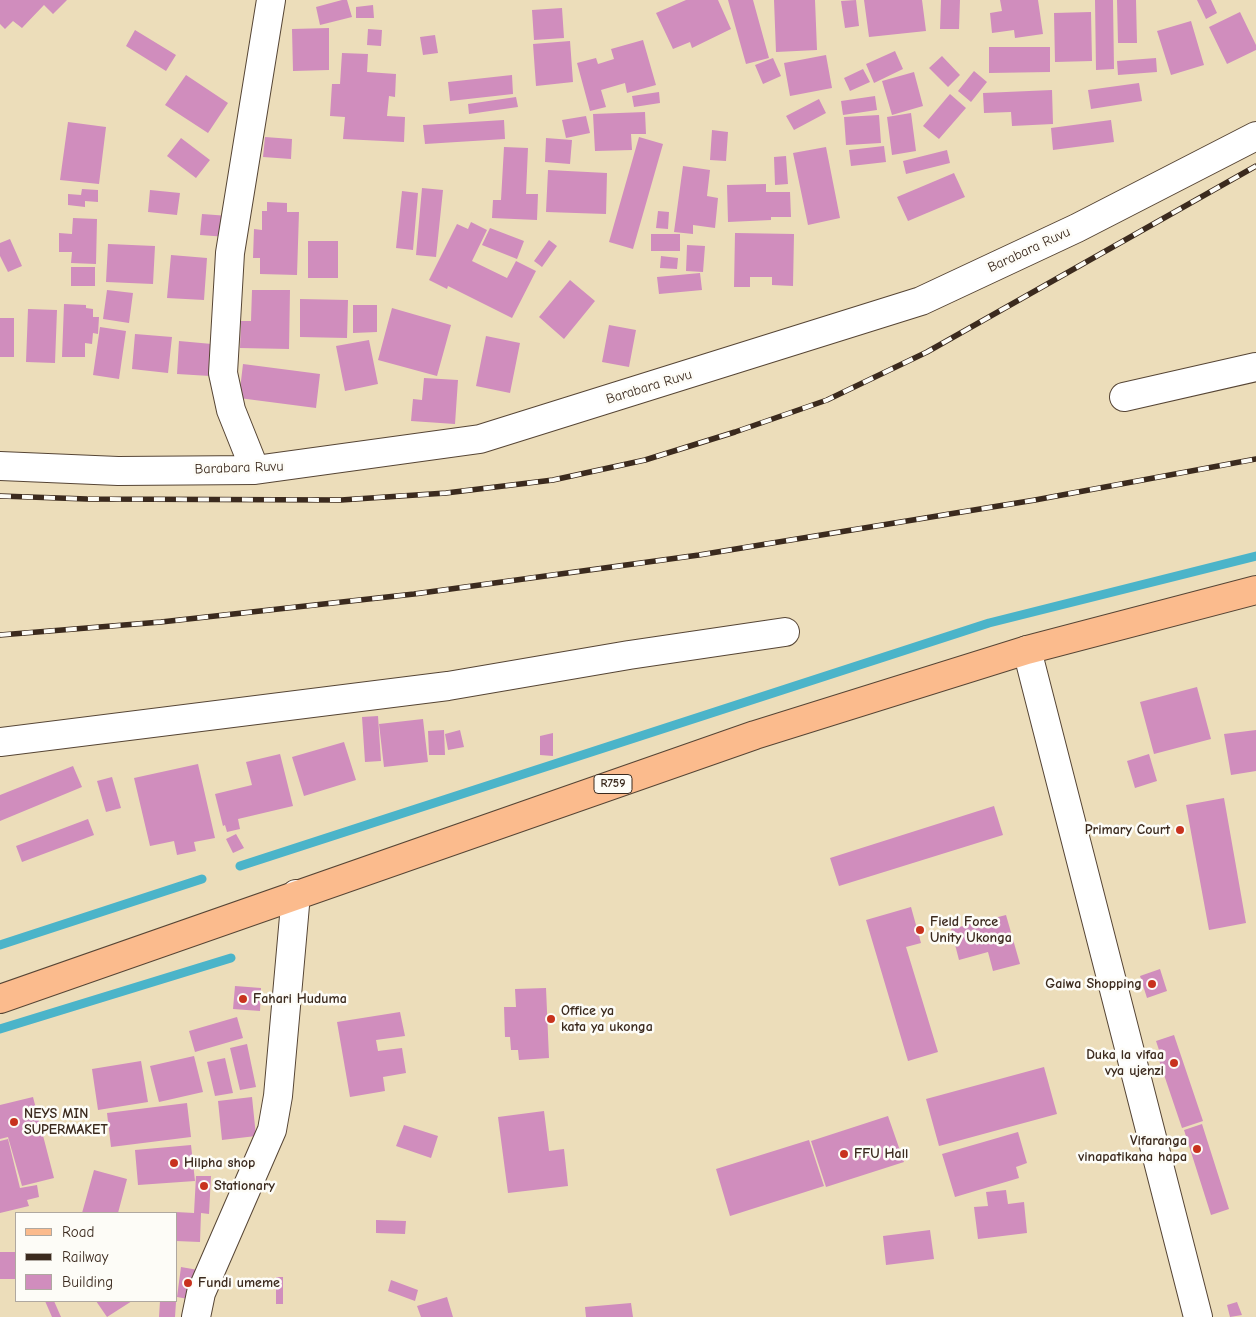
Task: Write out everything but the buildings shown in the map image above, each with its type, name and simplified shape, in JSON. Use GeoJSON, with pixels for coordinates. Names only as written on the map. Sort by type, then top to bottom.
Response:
{"type":"FeatureCollection","features":[{"type":"Feature","properties":{"kind":"main road","name":"R759"},"geometry":{"type":"LineString","coordinates":[[0,999],[755,735],[1027,650],[1256,590]]}},
{"type":"Feature","properties":{"kind":"street"},"geometry":{"type":"LineString","coordinates":[[255,470],[231,410],[223,373],[230,253],[271,0]]}},
{"type":"Feature","properties":{"kind":"street","name":"Barabara Ruvu"},"geometry":{"type":"LineString","coordinates":[[6,461],[118,471],[255,470],[480,439],[921,301],[1077,228],[1256,136]]}},
{"type":"Feature","properties":{"kind":"street"},"geometry":{"type":"LineString","coordinates":[[1124,397],[1256,367]]}},
{"type":"Feature","properties":{"kind":"street"},"geometry":{"type":"LineString","coordinates":[[0,742],[448,686],[629,655],[785,632]]}},
{"type":"Feature","properties":{"kind":"street"},"geometry":{"type":"LineString","coordinates":[[1027,650],[1198,1317]]}},
{"type":"Feature","properties":{"kind":"street"},"geometry":{"type":"LineString","coordinates":[[196,1317],[201,1293],[272,1130],[278,1096],[296,894]]}},
{"type":"Feature","properties":{"kind":"waterway"},"geometry":{"type":"LineString","coordinates":[[240,866],[989,623],[1256,556]]}},
{"type":"Feature","properties":{"kind":"waterway"},"geometry":{"type":"LineString","coordinates":[[0,945],[202,879]]}},
{"type":"Feature","properties":{"kind":"waterway"},"geometry":{"type":"LineString","coordinates":[[0,1029],[231,958]]}},
{"type":"Feature","properties":{"kind":"railway"},"geometry":{"type":"LineString","coordinates":[[0,496],[87,499],[341,500],[446,493],[553,480],[645,460],[735,432],[827,400],[927,352],[1256,166]]}},
{"type":"Feature","properties":{"kind":"railway"},"geometry":{"type":"LineString","coordinates":[[0,635],[161,622],[414,594],[699,555],[1035,500],[1256,459]]}},
{"type":"Feature","properties":{"kind":"place","name":"Primary Court"},"geometry":{"type":"Point","coordinates":[1180,830]}},
{"type":"Feature","properties":{"kind":"place","name":"Field Force Unity Ukonga"},"geometry":{"type":"Point","coordinates":[920,930]}},
{"type":"Feature","properties":{"kind":"place","name":"Gaiwa Shopping"},"geometry":{"type":"Point","coordinates":[1152,984]}},
{"type":"Feature","properties":{"kind":"place","name":"Fahari Huduma"},"geometry":{"type":"Point","coordinates":[243,999]}},
{"type":"Feature","properties":{"kind":"place","name":"Office ya kata ya ukonga"},"geometry":{"type":"Point","coordinates":[551,1019]}},
{"type":"Feature","properties":{"kind":"place","name":"Duka la vifaa vya ujenzi"},"geometry":{"type":"Point","coordinates":[1174,1063]}},
{"type":"Feature","properties":{"kind":"place","name":"NEYS MIN SUPERMAKET"},"geometry":{"type":"Point","coordinates":[14,1122]}},
{"type":"Feature","properties":{"kind":"place","name":"Vifaranga vinapatikana hapa"},"geometry":{"type":"Point","coordinates":[1197,1149]}},
{"type":"Feature","properties":{"kind":"place","name":"FFU Hall"},"geometry":{"type":"Point","coordinates":[844,1154]}},
{"type":"Feature","properties":{"kind":"place","name":"Hilpha shop"},"geometry":{"type":"Point","coordinates":[174,1163]}},
{"type":"Feature","properties":{"kind":"place","name":"Stationary"},"geometry":{"type":"Point","coordinates":[204,1186]}},
{"type":"Feature","properties":{"kind":"place","name":"Fundi umeme"},"geometry":{"type":"Point","coordinates":[188,1283]}}]}
